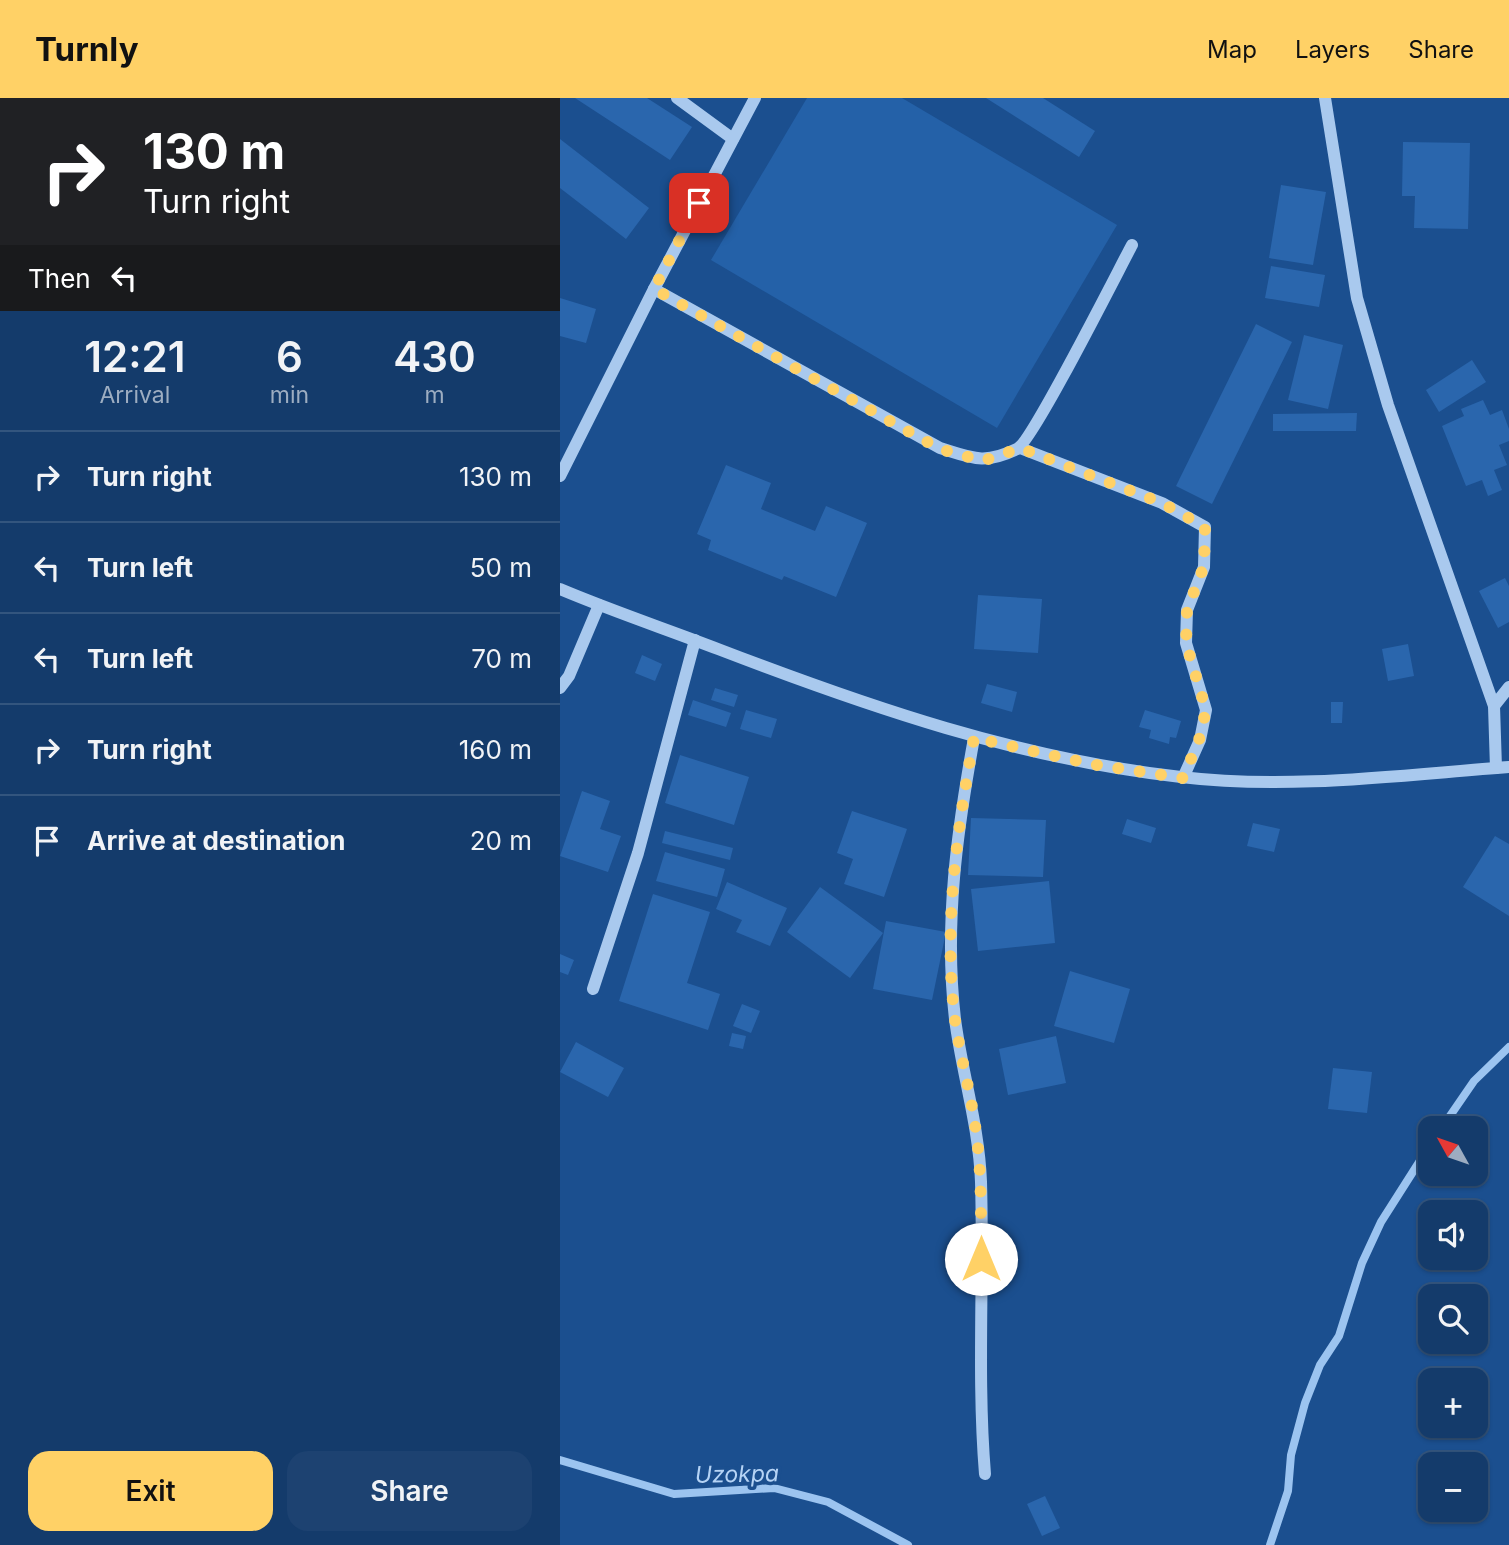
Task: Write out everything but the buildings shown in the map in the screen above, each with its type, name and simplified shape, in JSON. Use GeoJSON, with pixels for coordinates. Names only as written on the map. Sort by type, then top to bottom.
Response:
{"type":"FeatureCollection","features":[{"type":"Feature","properties":{"kind":"street"},"geometry":{"type":"LineString","coordinates":[[677,98],[733,139]]}},
{"type":"Feature","properties":{"kind":"street"},"geometry":{"type":"LineString","coordinates":[[560,476],[654,289],[755,98]]}},
{"type":"Feature","properties":{"kind":"street"},"geometry":{"type":"LineString","coordinates":[[560,589],[818,687],[974,738],[1091,764],[1183,778],[1288,782],[1503,767],[1494,706],[1388,405],[1361,312],[1325,98]]}},
{"type":"Feature","properties":{"kind":"street"},"geometry":{"type":"LineString","coordinates":[[654,289],[940,449],[983,461],[1020,448],[1038,420],[1132,245]]}},
{"type":"Feature","properties":{"kind":"street"},"geometry":{"type":"LineString","coordinates":[[1020,448],[1162,503],[1205,527],[1204,566],[1187,610],[1186,643],[1206,710],[1199,740],[1183,778]]}},
{"type":"Feature","properties":{"kind":"street"},"geometry":{"type":"LineString","coordinates":[[560,688],[569,676],[599,605]]}},
{"type":"Feature","properties":{"kind":"street"},"geometry":{"type":"LineString","coordinates":[[593,989],[638,853],[695,640]]}},
{"type":"Feature","properties":{"kind":"street"},"geometry":{"type":"LineString","coordinates":[[1494,706],[1509,687]]}},
{"type":"Feature","properties":{"kind":"street"},"geometry":{"type":"LineString","coordinates":[[974,738],[960,814],[950,911],[955,1018],[975,1126],[981,1180],[980,1416],[985,1474]]}},
{"type":"Feature","properties":{"kind":"shaded area"},"geometry":{"type":"Polygon","coordinates":[[[807,98],[902,98],[1117,225],[997,428],[711,260],[807,98]]]}},
{"type":"Feature","properties":{"kind":"waterway"},"geometry":{"type":"LineString","coordinates":[[1450,1116],[1474,1081],[1509,1047]]}},
{"type":"Feature","properties":{"kind":"waterway"},"geometry":{"type":"LineString","coordinates":[[1270,1545],[1288,1491],[1291,1455],[1305,1403],[1320,1365],[1339,1336],[1362,1263],[1381,1222],[1418,1164]]}},
{"type":"Feature","properties":{"kind":"waterway","name":"Uzokpa"},"geometry":{"type":"LineString","coordinates":[[560,1460],[674,1494],[774,1488],[828,1502],[908,1545]]}},
{"type":"Feature","properties":{"kind":"route"},"geometry":{"type":"LineString","coordinates":[[699,203],[654,289],[940,449],[983,461],[1020,448],[1162,503],[1205,527],[1204,566],[1187,610],[1186,643],[1202,689],[1206,710],[1199,740],[1183,778],[1091,764],[974,738],[960,814],[950,911],[955,1018],[975,1126],[981,1180],[981,1259]]}}]}
